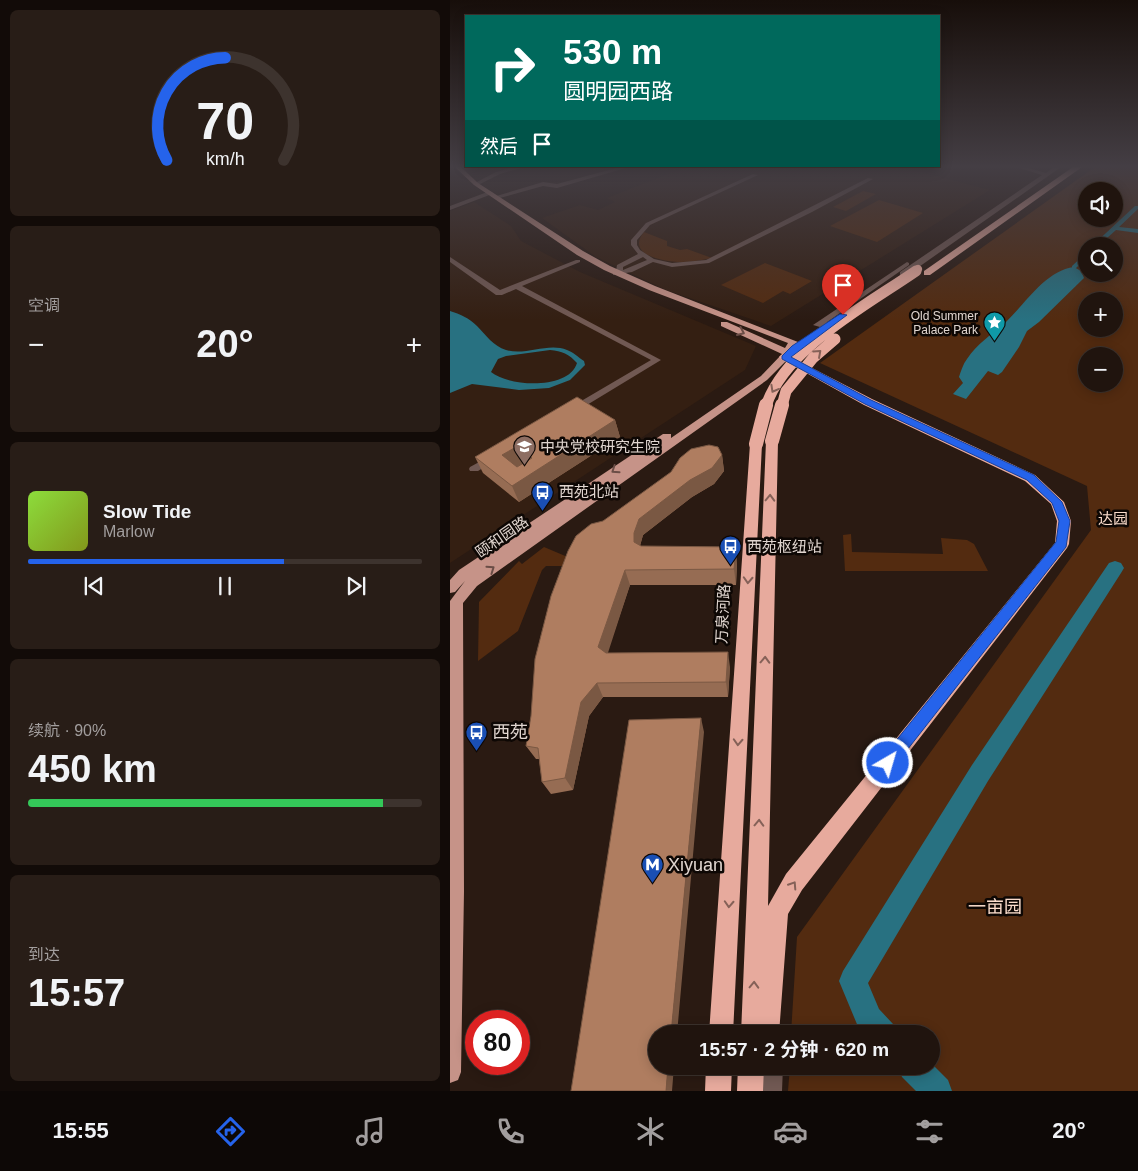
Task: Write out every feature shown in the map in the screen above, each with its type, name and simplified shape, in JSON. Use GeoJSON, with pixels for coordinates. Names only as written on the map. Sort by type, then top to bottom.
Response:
{"type":"FeatureCollection","features":[{"type":"Feature","properties":{"kind":"highway"},"geometry":{"type":"LineString","coordinates":[[752,1025],[772,441],[786,391],[812,358],[830,343],[922,271],[996,218]]}},
{"type":"Feature","properties":{"kind":"highway"},"geometry":{"type":"LineString","coordinates":[[922,271],[1002,218]]}},
{"type":"Feature","properties":{"kind":"highway","name":"万泉河路"},"geometry":{"type":"LineString","coordinates":[[722,1025],[756,444],[764,412],[773,390],[783,373],[800,354],[922,271]]}},
{"type":"Feature","properties":{"kind":"highway"},"geometry":{"type":"LineString","coordinates":[[768,1025],[777,912],[794,882],[1062,544],[1064,521],[1056,502],[1030,478],[868,402],[784,354]]}},
{"type":"Feature","properties":{"kind":"highway"},"geometry":{"type":"LineString","coordinates":[[718,1091],[719,1075]]}},
{"type":"Feature","properties":{"kind":"main road"},"geometry":{"type":"LineString","coordinates":[[520,218],[578,261],[625,285],[716,321],[784,354],[793,342],[618,272],[580,253],[525,218]]}},
{"type":"Feature","properties":{"kind":"main road","name":"颐和园路"},"geometry":{"type":"LineString","coordinates":[[450,588],[464,574],[784,354]]}},
{"type":"Feature","properties":{"kind":"main road","name":"颐和园路"},"geometry":{"type":"LineString","coordinates":[[450,1072],[455,891],[453,603],[472,582],[764,378],[784,354]]}},
{"type":"Feature","properties":{"kind":"street"},"geometry":{"type":"LineString","coordinates":[[661,218],[648,224],[634,240],[634,245],[641,255],[672,265],[707,262],[796,218]]}},
{"type":"Feature","properties":{"kind":"street"},"geometry":{"type":"LineString","coordinates":[[793,342],[977,218]]}},
{"type":"Feature","properties":{"kind":"street"},"geometry":{"type":"LineString","coordinates":[[784,354],[984,218]]}},
{"type":"Feature","properties":{"kind":"street"},"geometry":{"type":"LineString","coordinates":[[641,255],[619,266],[618,272],[630,271],[652,260]]}},
{"type":"Feature","properties":{"kind":"street"},"geometry":{"type":"LineString","coordinates":[[450,259],[499,293],[578,261]]}},
{"type":"Feature","properties":{"kind":"street"},"geometry":{"type":"LineString","coordinates":[[516,286],[657,360],[566,414]]}},
{"type":"Feature","properties":{"kind":"street"},"geometry":{"type":"LineString","coordinates":[[474,469],[499,454]]}},
{"type":"Feature","properties":{"kind":"street"},"geometry":{"type":"LineString","coordinates":[[759,1075],[772,1091]]}},
{"type":"Feature","properties":{"kind":"shaded area","name":"中央党校研究生院"},"geometry":{"type":"Polygon","coordinates":[[[450,218],[499,218],[511,226],[521,241],[580,272],[756,346],[745,370],[450,563],[450,218]]]}},
{"type":"Feature","properties":{"kind":"shaded area"},"geometry":{"type":"Polygon","coordinates":[[[542,218],[945,218],[771,326],[666,290],[596,257],[542,218]]]}},
{"type":"Feature","properties":{"kind":"green space"},"geometry":{"type":"Polygon","coordinates":[[[845,218],[915,218],[877,242],[830,226],[845,218]]]}},
{"type":"Feature","properties":{"kind":"green space","name":"一亩园"},"geometry":{"type":"Polygon","coordinates":[[[1024,218],[1078,218],[1078,227],[1123,227],[1123,218],[1138,218],[1138,1091],[788,1091],[789,1075],[940,1075],[940,1025],[792,1025],[797,937],[1091,530],[1087,486],[820,363],[1024,218]]]}},
{"type":"Feature","properties":{"kind":"green space"},"geometry":{"type":"Polygon","coordinates":[[[644,232],[667,241],[667,246],[680,250],[687,249],[712,258],[681,262],[666,261],[649,256],[643,252],[640,246],[639,240],[644,232]]]}},
{"type":"Feature","properties":{"kind":"green space"},"geometry":{"type":"Polygon","coordinates":[[[765,263],[812,281],[790,294],[783,291],[763,303],[721,285],[765,263]]]}},
{"type":"Feature","properties":{"kind":"green space"},"geometry":{"type":"Polygon","coordinates":[[[851,534],[852,552],[943,554],[941,538],[967,540],[974,544],[988,571],[845,571],[843,535],[851,534]]]}},
{"type":"Feature","properties":{"kind":"green space"},"geometry":{"type":"Polygon","coordinates":[[[544,547],[570,558],[567,566],[546,566],[542,570],[518,631],[478,661],[479,602],[519,561],[522,564],[544,547]]]}},
{"type":"Feature","properties":{"kind":"water"},"geometry":{"type":"Polygon","coordinates":[[[1074,267],[1078,269],[1078,282],[1080,282],[1039,322],[1027,331],[1002,372],[998,375],[988,371],[966,399],[953,394],[963,383],[959,377],[961,370],[975,349],[1006,322],[1045,281],[1064,270],[1074,267]]]}},
{"type":"Feature","properties":{"kind":"water"},"geometry":{"type":"Polygon","coordinates":[[[450,311],[471,321],[493,343],[506,350],[521,351],[552,347],[560,348],[573,353],[584,361],[585,365],[570,380],[549,388],[519,390],[472,384],[450,393],[450,311]],[[550,350],[506,356],[498,359],[491,372],[511,381],[538,383],[551,382],[563,378],[572,372],[577,363],[571,357],[562,352],[550,350]]]}},
{"type":"Feature","properties":{"kind":"building"},"geometry":{"type":"Polygon","coordinates":[[[577,397],[615,420],[512,486],[475,457],[577,397]],[[516,447],[502,455],[517,467],[532,458],[516,447]]]}},
{"type":"Feature","properties":{"kind":"building"},"geometry":{"type":"Polygon","coordinates":[[[709,445],[718,447],[722,455],[712,468],[690,480],[639,519],[634,533],[634,542],[641,546],[736,547],[734,569],[625,570],[598,647],[606,653],[728,652],[726,682],[597,683],[581,702],[565,778],[542,782],[538,748],[526,746],[531,716],[535,659],[551,596],[568,551],[576,536],[591,524],[603,521],[671,472],[680,458],[691,449],[709,445]]]}},
{"type":"Feature","properties":{"kind":"building","name":"Xiyuan"},"geometry":{"type":"Polygon","coordinates":[[[701,718],[672,1025],[648,1025],[648,1075],[667,1075],[666,1091],[571,1091],[629,720],[701,718]]]}},
{"type":"Feature","properties":{"kind":"waterway"},"geometry":{"type":"LineString","coordinates":[[1115,228],[1126,218]]}},
{"type":"Feature","properties":{"kind":"waterway"},"geometry":{"type":"LineString","coordinates":[[1105,237],[1115,228]]}},
{"type":"Feature","properties":{"kind":"waterway"},"geometry":{"type":"LineString","coordinates":[[1115,228],[1138,231]]}},
{"type":"Feature","properties":{"kind":"waterway"},"geometry":{"type":"LineString","coordinates":[[1074,267],[1078,263]]}},
{"type":"Feature","properties":{"kind":"waterway"},"geometry":{"type":"LineString","coordinates":[[875,1025],[869,1019],[853,981],[980,773],[1115,568]]}},
{"type":"Feature","properties":{"kind":"waterway"},"geometry":{"type":"LineString","coordinates":[[922,1075],[937,1091]]}},
{"type":"Feature","properties":{"kind":"place","name":"Old Summer Palace Park"},"geometry":{"type":"Point","coordinates":[994,342]}},
{"type":"Feature","properties":{"kind":"place","name":"中央党校研究生院"},"geometry":{"type":"Point","coordinates":[524,466]}},
{"type":"Feature","properties":{"kind":"place","name":"西苑北站"},"geometry":{"type":"Point","coordinates":[543,511]}},
{"type":"Feature","properties":{"kind":"place","name":"西苑枢纽站"},"geometry":{"type":"Point","coordinates":[731,566]}},
{"type":"Feature","properties":{"kind":"place","name":"西苑"},"geometry":{"type":"Point","coordinates":[476,751]}},
{"type":"Feature","properties":{"kind":"place","name":"Xiyuan"},"geometry":{"type":"Point","coordinates":[652,884]}},
{"type":"Feature","properties":{"kind":"route"},"geometry":{"type":"LineString","coordinates":[[843,315],[795,348],[785,358],[802,365],[868,402],[1030,478],[1047,491],[1056,502],[1064,521],[1065,530],[1062,544],[888,763]]}},
{"type":"Feature","properties":{"kind":"park label","name":"达园"},"geometry":{"type":"Point","coordinates":[1113,519]}}]}
